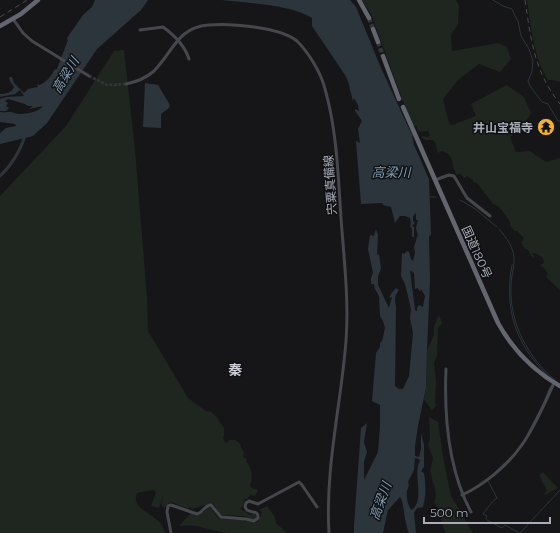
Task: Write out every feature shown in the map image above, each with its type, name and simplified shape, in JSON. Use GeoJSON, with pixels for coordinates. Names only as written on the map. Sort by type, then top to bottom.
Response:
{"type":"FeatureCollection","features":[{"type":"Feature","properties":{"kind":"highway"},"geometry":{"type":"LineString","coordinates":[[0,26],[13,19],[38,0]]}},
{"type":"Feature","properties":{"kind":"highway"},"geometry":{"type":"LineString","coordinates":[[359,0],[369,18]]}},
{"type":"Feature","properties":{"kind":"highway"},"geometry":{"type":"LineString","coordinates":[[373,29],[378,42]]}},
{"type":"Feature","properties":{"kind":"highway"},"geometry":{"type":"LineString","coordinates":[[383,56],[399,98]]}},
{"type":"Feature","properties":{"kind":"highway","name":"国道180号"},"geometry":{"type":"LineString","coordinates":[[403,107],[500,326],[510,342],[523,358],[534,368],[560,386]]}},
{"type":"Feature","properties":{"kind":"main road"},"geometry":{"type":"LineString","coordinates":[[13,19],[23,33],[32,40],[90,76]]}},
{"type":"Feature","properties":{"kind":"main road","name":"宍粟真備線"},"geometry":{"type":"LineString","coordinates":[[126,84],[141,80],[151,74],[159,66],[178,40],[185,34],[196,28],[209,25],[251,27],[280,32],[294,39],[304,50],[321,77],[326,90],[336,153],[347,303],[345,350],[330,473],[328,499],[329,533]]}},
{"type":"Feature","properties":{"kind":"main road"},"geometry":{"type":"LineString","coordinates":[[140,30],[163,27],[178,40],[185,49],[189,59]]}},
{"type":"Feature","properties":{"kind":"main road"},"geometry":{"type":"LineString","coordinates":[[435,180],[449,174],[454,176],[466,198],[490,216]]}},
{"type":"Feature","properties":{"kind":"main road"},"geometry":{"type":"LineString","coordinates":[[446,369],[445,397],[450,447],[453,464],[462,495],[470,512]]}},
{"type":"Feature","properties":{"kind":"main road"},"geometry":{"type":"LineString","coordinates":[[462,495],[486,481],[518,450],[536,421],[554,383]]}},
{"type":"Feature","properties":{"kind":"main road"},"geometry":{"type":"LineString","coordinates":[[171,533],[167,512],[168,506],[171,505],[197,514],[200,513],[206,506],[211,505],[221,517],[254,521],[257,520],[258,516],[256,512],[246,510],[245,505],[247,502],[258,504],[299,482],[317,507]]}},
{"type":"Feature","properties":{"kind":"shaded area"},"geometry":{"type":"Polygon","coordinates":[[[362,0],[456,0],[459,6],[458,24],[451,35],[452,51],[498,43],[507,47],[511,59],[500,72],[479,64],[458,80],[443,99],[449,123],[452,125],[476,116],[471,104],[507,85],[524,97],[531,113],[523,126],[510,137],[516,152],[530,151],[546,162],[560,158],[560,290],[547,278],[546,276],[548,274],[540,265],[544,263],[542,257],[534,253],[532,254],[535,257],[533,258],[527,249],[525,249],[521,242],[524,238],[511,227],[509,220],[501,209],[493,204],[477,183],[473,182],[473,180],[467,176],[465,178],[460,174],[457,175],[450,155],[442,151],[438,153],[435,142],[421,138],[422,136],[428,137],[430,135],[428,131],[419,132],[417,126],[412,126],[371,14],[362,0]]]}},
{"type":"Feature","properties":{"kind":"shaded area"},"geometry":{"type":"Polygon","coordinates":[[[527,0],[560,0],[560,82],[548,80],[539,62],[527,0]]]}},
{"type":"Feature","properties":{"kind":"shaded area"},"geometry":{"type":"Polygon","coordinates":[[[124,50],[135,150],[147,297],[148,331],[188,398],[217,417],[224,428],[223,438],[226,443],[230,440],[235,440],[241,444],[240,445],[244,453],[243,457],[247,459],[246,461],[250,467],[250,486],[258,491],[255,496],[250,495],[247,499],[245,499],[243,506],[240,509],[251,515],[255,513],[256,517],[253,520],[245,516],[221,515],[213,504],[192,509],[190,507],[188,509],[171,502],[166,505],[165,508],[161,505],[164,494],[159,508],[151,506],[156,492],[153,490],[137,493],[136,502],[142,509],[160,523],[165,533],[0,533],[0,196],[66,126],[114,51],[124,50]]]}},
{"type":"Feature","properties":{"kind":"shaded area"},"geometry":{"type":"Polygon","coordinates":[[[439,315],[442,323],[438,328],[437,355],[434,363],[436,406],[432,410],[424,400],[426,388],[427,350],[434,335],[434,326],[439,315]]]}},
{"type":"Feature","properties":{"kind":"shaded area"},"geometry":{"type":"Polygon","coordinates":[[[429,417],[438,422],[451,496],[473,533],[446,533],[444,529],[438,509],[434,502],[436,498],[435,489],[430,471],[433,458],[428,445],[430,438],[429,417]]]}},
{"type":"Feature","properties":{"kind":"shaded area"},"geometry":{"type":"Polygon","coordinates":[[[543,472],[558,488],[545,495],[544,493],[547,491],[539,475],[543,472]]]}},
{"type":"Feature","properties":{"kind":"shaded area"},"geometry":{"type":"Polygon","coordinates":[[[267,506],[275,517],[276,523],[287,533],[226,533],[194,526],[179,526],[191,513],[200,515],[209,507],[219,519],[244,520],[256,523],[262,512],[259,510],[267,506]]]}},
{"type":"Feature","properties":{"kind":"water"},"geometry":{"type":"Polygon","coordinates":[[[95,0],[148,0],[141,10],[97,49],[47,123],[33,136],[0,144],[0,133],[6,128],[16,126],[15,124],[0,122],[0,112],[26,114],[36,111],[43,106],[29,109],[33,106],[28,106],[8,99],[5,101],[8,103],[6,106],[9,108],[6,111],[0,111],[0,99],[6,97],[24,96],[20,90],[15,94],[0,97],[0,94],[12,91],[14,87],[9,77],[12,77],[14,83],[24,93],[28,89],[38,87],[37,84],[40,85],[47,81],[54,70],[57,69],[68,40],[67,38],[83,15],[92,7],[95,0]]]}},
{"type":"Feature","properties":{"kind":"water","name":"高梁川"},"geometry":{"type":"Polygon","coordinates":[[[221,0],[350,0],[356,7],[381,68],[412,135],[414,145],[429,179],[431,234],[429,237],[430,281],[426,388],[415,446],[415,456],[419,457],[421,449],[421,433],[424,445],[424,467],[421,471],[424,473],[425,499],[423,507],[417,508],[414,513],[416,533],[409,533],[400,497],[388,510],[383,533],[354,533],[354,526],[361,428],[367,423],[364,442],[367,452],[364,462],[364,480],[378,452],[380,426],[380,405],[372,401],[376,353],[380,347],[385,328],[380,316],[379,296],[374,284],[371,284],[373,273],[368,249],[370,235],[374,236],[376,229],[378,235],[377,255],[379,254],[381,268],[378,277],[378,285],[389,308],[392,297],[389,298],[391,294],[396,288],[399,290],[395,299],[395,386],[399,389],[403,389],[409,376],[413,333],[410,318],[411,309],[405,284],[401,276],[402,253],[404,254],[407,251],[409,252],[413,261],[415,253],[414,247],[418,236],[416,228],[418,220],[416,220],[416,213],[413,216],[413,221],[415,223],[412,226],[414,227],[414,237],[412,237],[410,218],[400,216],[395,223],[391,207],[383,205],[382,203],[361,204],[356,141],[360,143],[358,129],[362,121],[355,111],[355,109],[359,111],[358,105],[354,98],[353,101],[345,75],[312,26],[312,18],[303,13],[280,7],[221,0]],[[410,270],[415,310],[417,311],[419,305],[423,307],[425,296],[421,289],[420,292],[418,288],[415,289],[414,273],[410,270]],[[415,458],[414,470],[408,482],[409,486],[407,491],[408,502],[411,510],[418,501],[417,473],[420,461],[419,459],[415,458]]]}},
{"type":"Feature","properties":{"kind":"water"},"geometry":{"type":"Polygon","coordinates":[[[145,83],[158,85],[170,105],[169,108],[161,114],[161,128],[143,127],[145,83]]]}},
{"type":"Feature","properties":{"kind":"waterway"},"geometry":{"type":"LineString","coordinates":[[493,0],[512,9],[518,21],[521,36],[529,49],[533,61],[532,72],[528,81],[530,86],[542,102],[548,104],[558,121],[560,121]]}},
{"type":"Feature","properties":{"kind":"waterway"},"geometry":{"type":"LineString","coordinates":[[0,176],[15,157],[25,135]]}},
{"type":"Feature","properties":{"kind":"waterway"},"geometry":{"type":"LineString","coordinates":[[429,197],[436,197]]}},
{"type":"Feature","properties":{"kind":"waterway"},"geometry":{"type":"LineString","coordinates":[[460,200],[474,208],[497,227]]}},
{"type":"Feature","properties":{"kind":"waterway"},"geometry":{"type":"LineString","coordinates":[[499,229],[510,244],[514,257],[511,282],[511,299],[517,326],[529,351],[537,362],[556,381]]}},
{"type":"Feature","properties":{"kind":"waterway"},"geometry":{"type":"LineString","coordinates":[[512,265],[510,296],[514,324],[526,350],[546,374]]}},
{"type":"Feature","properties":{"kind":"waterway"},"geometry":{"type":"LineString","coordinates":[[528,433],[550,387]]}},
{"type":"Feature","properties":{"kind":"waterway"},"geometry":{"type":"LineString","coordinates":[[493,474],[511,457]]}},
{"type":"Feature","properties":{"kind":"waterway"},"geometry":{"type":"LineString","coordinates":[[486,519],[487,516],[483,514],[497,498],[488,481]]}},
{"type":"Feature","properties":{"kind":"waterway"},"geometry":{"type":"LineString","coordinates":[[520,533],[560,490]]}},
{"type":"Feature","properties":{"kind":"waterway"},"geometry":{"type":"LineString","coordinates":[[487,520],[502,528],[505,525],[519,533]]}},
{"type":"Feature","properties":{"kind":"tunnel"},"geometry":{"type":"LineString","coordinates":[[369,18],[373,29]]}},
{"type":"Feature","properties":{"kind":"tunnel"},"geometry":{"type":"LineString","coordinates":[[378,42],[383,56]]}},
{"type":"Feature","properties":{"kind":"tunnel"},"geometry":{"type":"LineString","coordinates":[[89,76],[107,85],[126,84]]}},
{"type":"Feature","properties":{"kind":"railway"},"geometry":{"type":"LineString","coordinates":[[0,17],[27,0]]}},
{"type":"Feature","properties":{"kind":"railway"},"geometry":{"type":"LineString","coordinates":[[525,0],[529,28],[539,67],[551,92],[560,104]]}},
{"type":"Feature","properties":{"kind":"place","name":"井山宝福寺"},"geometry":{"type":"Point","coordinates":[546,127]}},
{"type":"Feature","properties":{"kind":"district","name":"秦"},"geometry":{"type":"Point","coordinates":[235,370]}}]}
